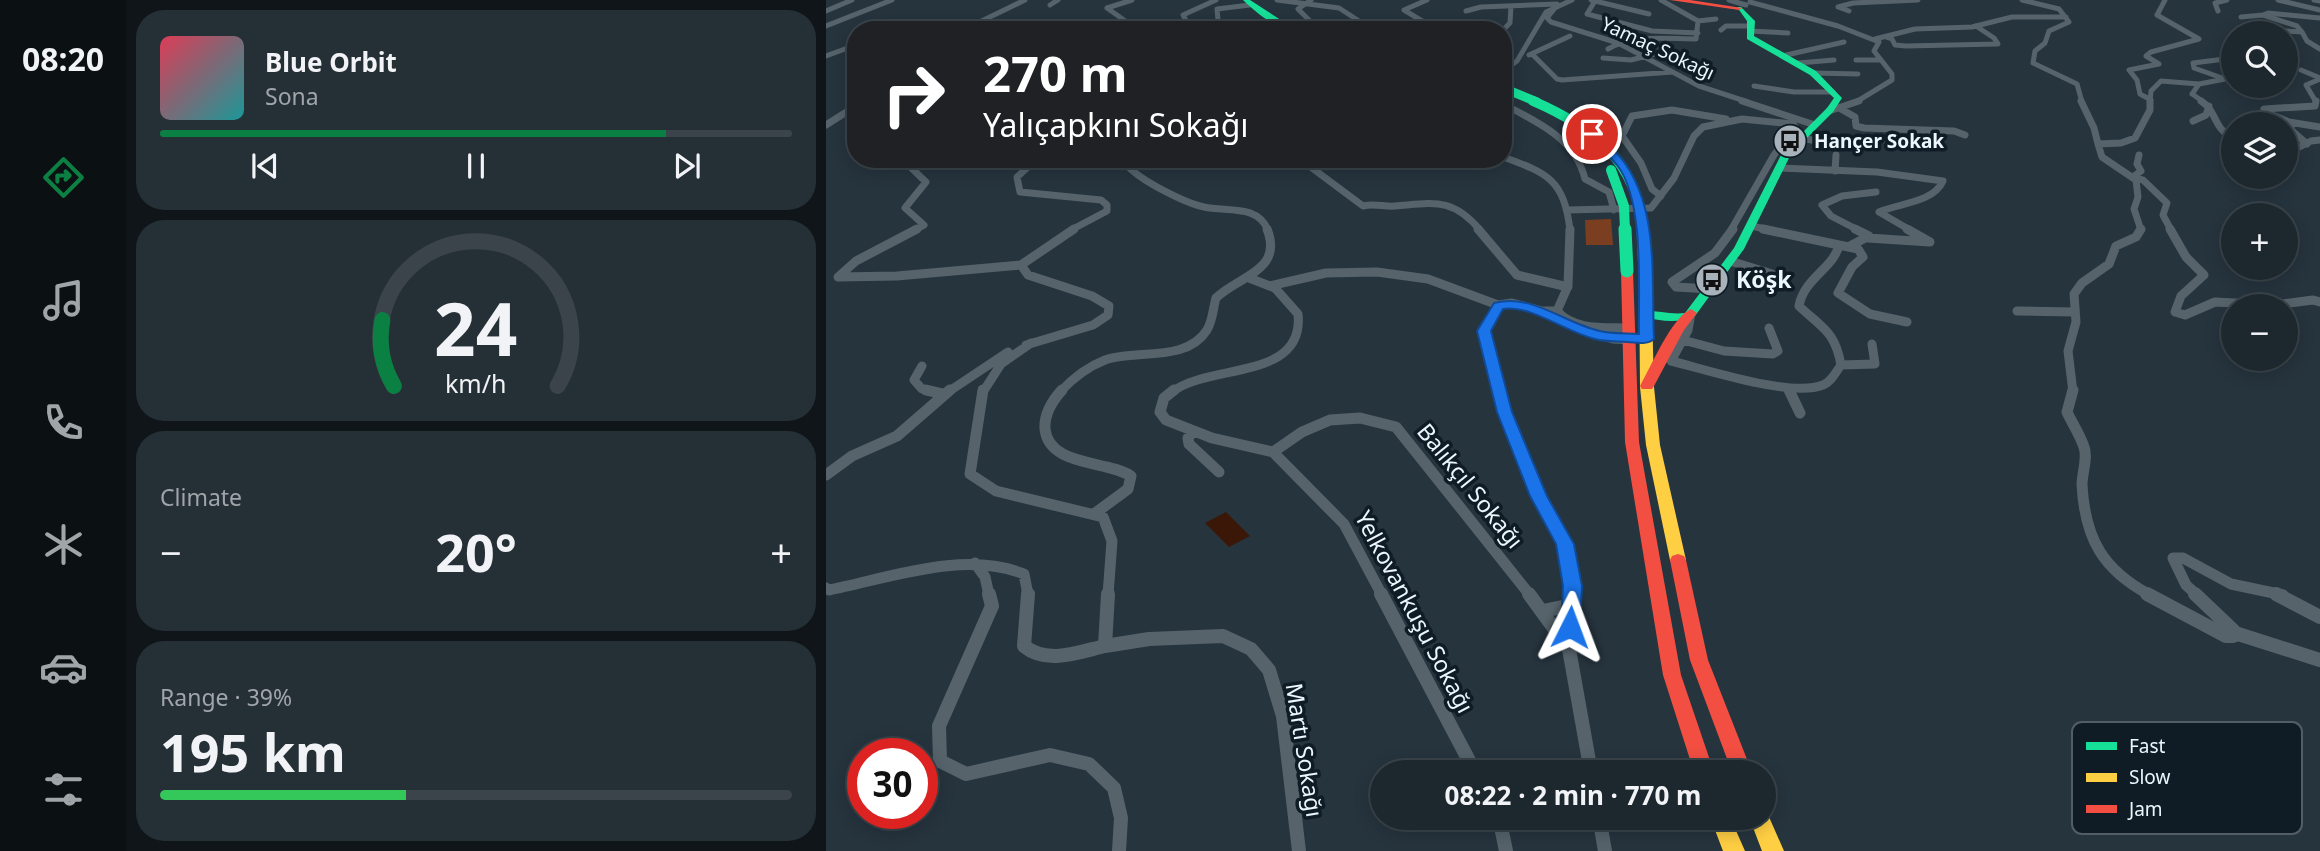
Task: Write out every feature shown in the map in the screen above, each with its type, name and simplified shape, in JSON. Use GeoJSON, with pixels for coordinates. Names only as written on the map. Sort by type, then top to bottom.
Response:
{"type":"FeatureCollection","features":[{"type":"Feature","properties":{"kind":"main road"},"geometry":{"type":"LineString","coordinates":[[1647,394],[1684,325],[1752,226],[1792,145],[1812,124],[1835,110],[1838,99],[1813,73],[1750,37],[1751,21],[1743,3],[1673,0]]}},
{"type":"Feature","properties":{"kind":"main road"},"geometry":{"type":"LineString","coordinates":[[1251,2],[1295,21]]}},
{"type":"Feature","properties":{"kind":"main road"},"geometry":{"type":"LineString","coordinates":[[1251,2],[1280,21]]}},
{"type":"Feature","properties":{"kind":"main road"},"geometry":{"type":"LineString","coordinates":[[1512,92],[1569,118],[1604,144],[1623,165],[1637,195],[1642,222],[1644,273],[1640,330],[1628,359],[1632,442],[1672,674],[1700,760]]}},
{"type":"Feature","properties":{"kind":"main road"},"geometry":{"type":"LineString","coordinates":[[1512,99],[1560,121],[1584,139],[1608,164],[1620,184],[1624,202],[1627,271],[1640,330],[1653,445],[1699,660],[1737,760]]}},
{"type":"Feature","properties":{"kind":"main road"},"geometry":{"type":"LineString","coordinates":[[1640,330],[1670,319],[1684,325]]}},
{"type":"Feature","properties":{"kind":"main road"},"geometry":{"type":"LineString","coordinates":[[1640,330],[1666,336],[1684,325]]}},
{"type":"Feature","properties":{"kind":"main road"},"geometry":{"type":"LineString","coordinates":[[1647,394],[1671,361]]}},
{"type":"Feature","properties":{"kind":"main road"},"geometry":{"type":"LineString","coordinates":[[1725,830],[1734,851]]}},
{"type":"Feature","properties":{"kind":"main road"},"geometry":{"type":"LineString","coordinates":[[1764,830],[1773,851]]}},
{"type":"Feature","properties":{"kind":"street"},"geometry":{"type":"LineString","coordinates":[[826,10],[852,0]]}},
{"type":"Feature","properties":{"kind":"street"},"geometry":{"type":"LineString","coordinates":[[826,26],[892,0]]}},
{"type":"Feature","properties":{"kind":"street"},"geometry":{"type":"LineString","coordinates":[[982,21],[1025,0]]}},
{"type":"Feature","properties":{"kind":"street"},"geometry":{"type":"LineString","coordinates":[[1050,5],[1058,0]]}},
{"type":"Feature","properties":{"kind":"street"},"geometry":{"type":"LineString","coordinates":[[1126,21],[1107,8],[1132,0]]}},
{"type":"Feature","properties":{"kind":"street"},"geometry":{"type":"LineString","coordinates":[[1186,21],[1183,15],[1216,0]]}},
{"type":"Feature","properties":{"kind":"street"},"geometry":{"type":"LineString","coordinates":[[1277,0],[1300,7],[1334,7],[1360,21]]}},
{"type":"Feature","properties":{"kind":"street"},"geometry":{"type":"LineString","coordinates":[[1305,21],[1299,13],[1300,7],[1311,0]]}},
{"type":"Feature","properties":{"kind":"street"},"geometry":{"type":"LineString","coordinates":[[1422,21],[1404,10],[1427,0]]}},
{"type":"Feature","properties":{"kind":"street"},"geometry":{"type":"LineString","coordinates":[[1520,0],[1526,5]]}},
{"type":"Feature","properties":{"kind":"street"},"geometry":{"type":"LineString","coordinates":[[1512,64],[1531,40],[1545,12],[1572,0]]}},
{"type":"Feature","properties":{"kind":"street"},"geometry":{"type":"LineString","coordinates":[[1661,0],[1698,21],[1716,19]]}},
{"type":"Feature","properties":{"kind":"street"},"geometry":{"type":"LineString","coordinates":[[1849,10],[1838,7],[1853,3],[1918,0]]}},
{"type":"Feature","properties":{"kind":"street"},"geometry":{"type":"LineString","coordinates":[[2022,0],[2059,9],[2066,17],[2069,22],[2049,31],[2045,43],[2035,51],[2033,63],[2077,84],[2080,102],[2091,118],[2102,157],[2133,177],[2143,180],[2167,203],[2163,215],[2186,257],[2204,275],[2181,296],[2174,310],[2185,315],[2215,302],[2284,305],[2318,301]]}},
{"type":"Feature","properties":{"kind":"street"},"geometry":{"type":"LineString","coordinates":[[2151,100],[2140,94],[2137,80],[2129,70],[2158,65],[2146,56],[2151,52],[2199,39],[2157,15],[2165,0]]}},
{"type":"Feature","properties":{"kind":"street"},"geometry":{"type":"LineString","coordinates":[[2218,11],[2216,4],[2227,0]]}},
{"type":"Feature","properties":{"kind":"street"},"geometry":{"type":"LineString","coordinates":[[2278,0],[2320,10]]}},
{"type":"Feature","properties":{"kind":"street"},"geometry":{"type":"LineString","coordinates":[[2314,0],[2320,1]]}},
{"type":"Feature","properties":{"kind":"street"},"geometry":{"type":"LineString","coordinates":[[1649,14],[1593,1],[1586,14],[1652,31],[1698,33]]}},
{"type":"Feature","properties":{"kind":"street"},"geometry":{"type":"LineString","coordinates":[[1218,21],[1217,9],[1251,2]]}},
{"type":"Feature","properties":{"kind":"street"},"geometry":{"type":"LineString","coordinates":[[1334,7],[1342,2]]}},
{"type":"Feature","properties":{"kind":"street"},"geometry":{"type":"LineString","coordinates":[[1743,3],[1875,39],[1915,29],[1960,28],[2012,17],[2066,17]]}},
{"type":"Feature","properties":{"kind":"street"},"geometry":{"type":"LineString","coordinates":[[1466,11],[1478,7],[1563,4]]}},
{"type":"Feature","properties":{"kind":"street"},"geometry":{"type":"LineString","coordinates":[[1510,21],[1511,6]]}},
{"type":"Feature","properties":{"kind":"street","name":"Yamaç Sokağı"},"geometry":{"type":"LineString","coordinates":[[1555,8],[1548,16],[1549,21],[1618,43],[1699,86],[1812,124]]}},
{"type":"Feature","properties":{"kind":"street"},"geometry":{"type":"LineString","coordinates":[[2241,17],[2285,14],[2320,18]]}},
{"type":"Feature","properties":{"kind":"street"},"geometry":{"type":"LineString","coordinates":[[2263,15],[2297,26],[2307,41],[2320,49]]}},
{"type":"Feature","properties":{"kind":"street"},"geometry":{"type":"LineString","coordinates":[[1608,49],[1618,43],[1696,39],[1698,21]]}},
{"type":"Feature","properties":{"kind":"street"},"geometry":{"type":"LineString","coordinates":[[1721,30],[1726,26],[1788,33]]}},
{"type":"Feature","properties":{"kind":"street"},"geometry":{"type":"LineString","coordinates":[[1886,37],[1892,38],[1895,48],[1998,44],[1994,37],[1976,26]]}},
{"type":"Feature","properties":{"kind":"street"},"geometry":{"type":"LineString","coordinates":[[1960,28],[1967,33]]}},
{"type":"Feature","properties":{"kind":"street"},"geometry":{"type":"LineString","coordinates":[[2298,32],[2302,32]]}},
{"type":"Feature","properties":{"kind":"street"},"geometry":{"type":"LineString","coordinates":[[1546,52],[1570,36]]}},
{"type":"Feature","properties":{"kind":"street"},"geometry":{"type":"LineString","coordinates":[[1835,110],[1892,80],[1892,74],[1874,51],[1879,42],[1875,39]]}},
{"type":"Feature","properties":{"kind":"street"},"geometry":{"type":"LineString","coordinates":[[1782,56],[1844,42]]}},
{"type":"Feature","properties":{"kind":"street"},"geometry":{"type":"LineString","coordinates":[[1516,58],[1558,43]]}},
{"type":"Feature","properties":{"kind":"street"},"geometry":{"type":"LineString","coordinates":[[826,55],[847,48]]}},
{"type":"Feature","properties":{"kind":"street"},"geometry":{"type":"LineString","coordinates":[[1603,58],[1632,60],[1671,50],[1660,48]]}},
{"type":"Feature","properties":{"kind":"street"},"geometry":{"type":"LineString","coordinates":[[1532,54],[1557,79],[1562,80],[1593,77],[1627,79],[1673,72]]}},
{"type":"Feature","properties":{"kind":"street"},"geometry":{"type":"LineString","coordinates":[[1798,63],[1834,60]]}},
{"type":"Feature","properties":{"kind":"street"},"geometry":{"type":"LineString","coordinates":[[1856,60],[1880,60]]}},
{"type":"Feature","properties":{"kind":"street"},"geometry":{"type":"LineString","coordinates":[[2221,60],[2193,63],[2194,68],[2221,78]]}},
{"type":"Feature","properties":{"kind":"street"},"geometry":{"type":"LineString","coordinates":[[2301,70],[2320,78]]}},
{"type":"Feature","properties":{"kind":"street"},"geometry":{"type":"LineString","coordinates":[[1813,73],[1858,74]]}},
{"type":"Feature","properties":{"kind":"street"},"geometry":{"type":"LineString","coordinates":[[2266,112],[2264,108],[2315,106],[2306,85],[2320,78]]}},
{"type":"Feature","properties":{"kind":"street"},"geometry":{"type":"LineString","coordinates":[[2098,144],[2121,143],[2135,138],[2150,110],[2151,91],[2161,81],[2199,84],[2221,80]]}},
{"type":"Feature","properties":{"kind":"street"},"geometry":{"type":"LineString","coordinates":[[2199,84],[2192,94],[2209,106],[2217,127],[2221,130]]}},
{"type":"Feature","properties":{"kind":"street"},"geometry":{"type":"LineString","coordinates":[[1754,86],[1794,92],[1833,92]]}},
{"type":"Feature","properties":{"kind":"street"},"geometry":{"type":"LineString","coordinates":[[2310,90],[2320,93]]}},
{"type":"Feature","properties":{"kind":"street"},"geometry":{"type":"LineString","coordinates":[[2193,121],[2206,115],[2209,106]]}},
{"type":"Feature","properties":{"kind":"street"},"geometry":{"type":"LineString","coordinates":[[1512,109],[1552,130],[1569,146],[1583,165],[1585,179],[1609,192],[1614,210]]}},
{"type":"Feature","properties":{"kind":"street"},"geometry":{"type":"LineString","coordinates":[[1661,196],[1652,189],[1641,163],[1622,136],[1632,116],[1672,110],[1727,119],[1785,121],[1795,127],[1768,164],[1719,249],[1672,282],[1676,287],[1707,295]]}},
{"type":"Feature","properties":{"kind":"street"},"geometry":{"type":"LineString","coordinates":[[1835,110],[1854,117],[1856,126],[1864,128],[1954,131],[1965,135]]}},
{"type":"Feature","properties":{"kind":"street"},"geometry":{"type":"LineString","coordinates":[[826,125],[847,112]]}},
{"type":"Feature","properties":{"kind":"street"},"geometry":{"type":"LineString","coordinates":[[1567,210],[1651,208],[1686,157],[1695,134],[1701,128],[1727,119]]}},
{"type":"Feature","properties":{"kind":"street"},"geometry":{"type":"LineString","coordinates":[[2298,123],[2320,127]]}},
{"type":"Feature","properties":{"kind":"street"},"geometry":{"type":"LineString","coordinates":[[2298,137],[2307,144]]}},
{"type":"Feature","properties":{"kind":"street"},"geometry":{"type":"LineString","coordinates":[[1799,138],[1850,145],[1859,151]]}},
{"type":"Feature","properties":{"kind":"street"},"geometry":{"type":"LineString","coordinates":[[1850,145],[1860,140],[1883,139],[1891,144]]}},
{"type":"Feature","properties":{"kind":"street"},"geometry":{"type":"LineString","coordinates":[[2298,150],[2310,140],[2320,140]]}},
{"type":"Feature","properties":{"kind":"street"},"geometry":{"type":"LineString","coordinates":[[1835,171],[1836,155]]}},
{"type":"Feature","properties":{"kind":"street"},"geometry":{"type":"LineString","coordinates":[[2133,177],[2141,171],[2137,164],[2139,155]]}},
{"type":"Feature","properties":{"kind":"street"},"geometry":{"type":"LineString","coordinates":[[1512,160],[1533,167],[1555,181],[1567,210],[1571,228],[1568,287],[1557,311]]}},
{"type":"Feature","properties":{"kind":"street"},"geometry":{"type":"LineString","coordinates":[[912,168],[926,181],[905,208],[925,225],[856,261],[838,276],[897,276],[1021,265],[1064,234],[1107,211],[1107,205],[1101,200],[1020,192],[1017,177],[1027,168]]}},
{"type":"Feature","properties":{"kind":"street"},"geometry":{"type":"LineString","coordinates":[[1094,514],[1128,489],[1131,476],[1063,453],[1045,435],[1043,419],[1046,411],[1063,390],[1093,365],[1122,356],[1148,356],[1169,352],[1200,338],[1212,324],[1216,298],[1228,288],[1249,278],[1269,257],[1271,242],[1268,229],[1261,218],[1245,210],[1199,207],[1129,168]]}},
{"type":"Feature","properties":{"kind":"street"},"geometry":{"type":"LineString","coordinates":[[1312,168],[1363,206],[1375,203],[1392,207],[1423,202],[1447,204],[1471,219],[1517,275],[1568,287]]}},
{"type":"Feature","properties":{"kind":"street"},"geometry":{"type":"LineString","coordinates":[[1769,328],[1778,351],[1773,354],[1724,351],[1684,325],[1671,361],[1788,388],[1821,386],[1833,378],[1841,365],[1838,343],[1831,331],[1808,316],[1799,306],[1799,298],[1825,262],[1844,246],[1868,239],[1930,242],[1879,212],[1925,197],[1939,189],[1943,181],[1877,172],[1780,168]]}},
{"type":"Feature","properties":{"kind":"street"},"geometry":{"type":"LineString","coordinates":[[2133,177],[2138,188],[2134,206],[2140,233],[2116,246],[2109,264],[2076,289],[2076,322],[2068,351],[2073,392],[2067,412],[2085,449],[2082,484],[2088,528],[2096,548],[2111,568],[2133,586],[2221,634],[2229,636],[2235,633]]}},
{"type":"Feature","properties":{"kind":"street"},"geometry":{"type":"LineString","coordinates":[[1868,239],[1865,233],[1831,216],[1822,205],[1842,196],[1876,192]]}},
{"type":"Feature","properties":{"kind":"street"},"geometry":{"type":"LineString","coordinates":[[1752,226],[1858,249],[1863,257],[1844,278],[1838,293],[1888,322],[1907,322]]}},
{"type":"Feature","properties":{"kind":"street"},"geometry":{"type":"LineString","coordinates":[[1730,261],[1772,274]]}},
{"type":"Feature","properties":{"kind":"street"},"geometry":{"type":"LineString","coordinates":[[826,475],[852,456],[897,436],[943,394],[1008,352],[1093,325],[1108,315],[1109,306],[1092,296],[1028,275],[1021,265]]}},
{"type":"Feature","properties":{"kind":"street"},"geometry":{"type":"LineString","coordinates":[[1269,286],[1326,273],[1377,272],[1428,279],[1498,306],[1512,303],[1542,312],[1583,331],[1640,330]]}},
{"type":"Feature","properties":{"kind":"street"},"geometry":{"type":"LineString","coordinates":[[1249,278],[1275,288],[1298,314],[1296,341],[1288,351],[1271,361],[1186,384],[1168,393],[1160,404],[1163,418],[1193,431],[1273,452]]}},
{"type":"Feature","properties":{"kind":"street"},"geometry":{"type":"LineString","coordinates":[[1498,306],[1484,331],[1504,412],[1539,496],[1565,544],[1572,586],[1569,649],[1589,760]]}},
{"type":"Feature","properties":{"kind":"street"},"geometry":{"type":"LineString","coordinates":[[1557,311],[1559,316],[1580,324],[1640,330]]}},
{"type":"Feature","properties":{"kind":"street"},"geometry":{"type":"LineString","coordinates":[[1542,312],[1557,311]]}},
{"type":"Feature","properties":{"kind":"street"},"geometry":{"type":"LineString","coordinates":[[2017,311],[2074,312]]}},
{"type":"Feature","properties":{"kind":"street"},"geometry":{"type":"LineString","coordinates":[[1031,344],[1001,364],[983,389],[970,474],[996,491],[1103,517],[1112,541],[1105,646]]}},
{"type":"Feature","properties":{"kind":"street"},"geometry":{"type":"LineString","coordinates":[[1841,365],[1875,364],[1872,344]]}},
{"type":"Feature","properties":{"kind":"street"},"geometry":{"type":"LineString","coordinates":[[922,366],[914,380],[922,389],[943,394]]}},
{"type":"Feature","properties":{"kind":"street"},"geometry":{"type":"LineString","coordinates":[[1788,388],[1800,413]]}},
{"type":"Feature","properties":{"kind":"street","name":"Balıkçıl Sokağı"},"geometry":{"type":"LineString","coordinates":[[1273,452],[1303,429],[1323,421],[1372,418],[1396,427],[1544,611],[1569,649]]}},
{"type":"Feature","properties":{"kind":"street"},"geometry":{"type":"LineString","coordinates":[[1193,431],[1188,438],[1189,444],[1219,471]]}},
{"type":"Feature","properties":{"kind":"street","name":"Yelkovankuşu Sokağı"},"geometry":{"type":"LineString","coordinates":[[1273,452],[1344,524],[1469,760]]}},
{"type":"Feature","properties":{"kind":"street"},"geometry":{"type":"LineString","coordinates":[[2320,617],[2283,595],[2231,584],[2183,558],[2173,558],[2186,585],[2235,633],[2320,660]]}},
{"type":"Feature","properties":{"kind":"street"},"geometry":{"type":"LineString","coordinates":[[826,588],[829,590],[975,563],[985,577],[992,606],[939,726],[940,761],[966,774],[1050,755],[1089,764],[1114,788],[1121,818],[1119,851]]}},
{"type":"Feature","properties":{"kind":"street","name":"Martı Sokağı"},"geometry":{"type":"LineString","coordinates":[[975,563],[1004,565],[1024,574],[1028,590],[1024,646],[1029,652],[1044,657],[1149,639],[1223,636],[1251,649],[1269,670],[1283,716],[1299,851]]}},
{"type":"Feature","properties":{"kind":"street"},"geometry":{"type":"LineString","coordinates":[[1544,611],[1572,605]]}},
{"type":"Feature","properties":{"kind":"street"},"geometry":{"type":"LineString","coordinates":[[1502,830],[1506,851]]}},
{"type":"Feature","properties":{"kind":"street"},"geometry":{"type":"LineString","coordinates":[[1601,830],[1605,851]]}},
{"type":"Feature","properties":{"kind":"shaded area"},"geometry":{"type":"Polygon","coordinates":[[[1611,219],[1613,245],[1586,245],[1585,220],[1611,219]]]}},
{"type":"Feature","properties":{"kind":"shaded area"},"geometry":{"type":"Polygon","coordinates":[[[1226,512],[1250,536],[1229,547],[1205,523],[1226,512]]]}},
{"type":"Feature","properties":{"kind":"traffic: fast"},"geometry":{"type":"LineString","coordinates":[[1246,0],[1275,21]]}},
{"type":"Feature","properties":{"kind":"traffic: fast"},"geometry":{"type":"LineString","coordinates":[[1691,313],[1739,249],[1787,153],[1830,110],[1838,98],[1813,73],[1750,37],[1751,21],[1739,8]]}},
{"type":"Feature","properties":{"kind":"traffic: fast"},"geometry":{"type":"LineString","coordinates":[[1512,92],[1546,106],[1586,129],[1619,160],[1631,180],[1639,202],[1645,273]]}},
{"type":"Feature","properties":{"kind":"traffic: fast"},"geometry":{"type":"LineString","coordinates":[[1611,170],[1624,206],[1627,271]]}},
{"type":"Feature","properties":{"kind":"traffic: fast"},"geometry":{"type":"LineString","coordinates":[[1646,314],[1670,319],[1685,317]]}},
{"type":"Feature","properties":{"kind":"traffic: slow"},"geometry":{"type":"LineString","coordinates":[[1645,273],[1647,387],[1653,445],[1678,560]]}},
{"type":"Feature","properties":{"kind":"traffic: slow"},"geometry":{"type":"LineString","coordinates":[[1725,830],[1734,851]]}},
{"type":"Feature","properties":{"kind":"traffic: slow"},"geometry":{"type":"LineString","coordinates":[[1764,830],[1773,851]]}},
{"type":"Feature","properties":{"kind":"traffic: jam"},"geometry":{"type":"LineString","coordinates":[[1673,0],[1739,8]]}},
{"type":"Feature","properties":{"kind":"traffic: jam"},"geometry":{"type":"LineString","coordinates":[[1627,271],[1632,442],[1672,675],[1700,760]]}},
{"type":"Feature","properties":{"kind":"traffic: jam"},"geometry":{"type":"LineString","coordinates":[[1647,386],[1678,329],[1691,313]]}},
{"type":"Feature","properties":{"kind":"traffic: jam"},"geometry":{"type":"LineString","coordinates":[[1678,560],[1699,660],[1737,760]]}},
{"type":"Feature","properties":{"kind":"place","name":"Hançer Sokak"},"geometry":{"type":"Point","coordinates":[1790,141]}},
{"type":"Feature","properties":{"kind":"place","name":"Köşk"},"geometry":{"type":"Point","coordinates":[1712,280]}},
{"type":"Feature","properties":{"kind":"route"},"geometry":{"type":"LineString","coordinates":[[1570,627],[1572,586],[1565,544],[1539,496],[1504,412],[1484,331],[1498,306],[1512,303],[1542,312],[1574,328],[1598,336],[1646,339],[1642,222],[1637,195],[1632,179],[1623,165],[1614,153],[1592,134]]}}]}
